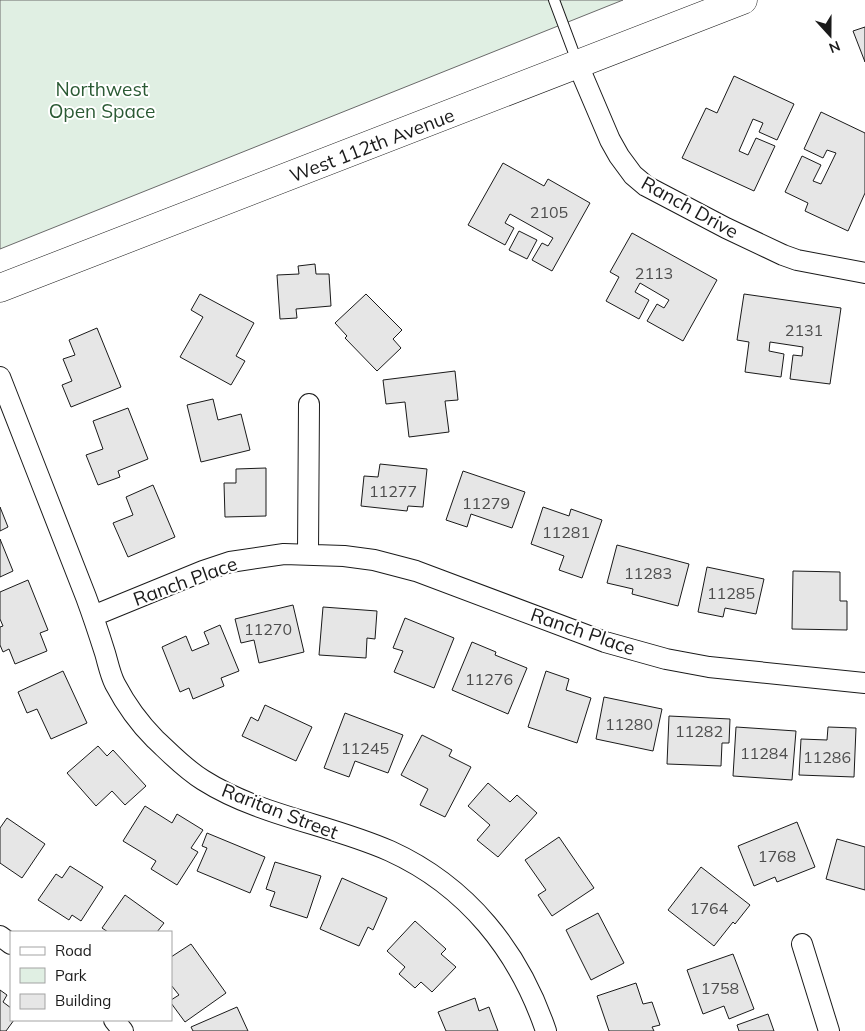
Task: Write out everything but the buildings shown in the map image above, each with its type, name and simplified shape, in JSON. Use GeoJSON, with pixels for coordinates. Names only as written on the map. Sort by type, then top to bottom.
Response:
{"type":"FeatureCollection","features":[{"type":"Feature","properties":{"kind":"main road","name":"West 112th Avenue"},"geometry":{"type":"LineString","coordinates":[[0,288],[743,0]]}},
{"type":"Feature","properties":{"kind":"street","name":"Ranch Drive"},"geometry":{"type":"LineString","coordinates":[[578,65],[619,156],[633,176],[646,186],[726,228],[790,258],[865,273]]}},
{"type":"Feature","properties":{"kind":"street","name":"Raritan Street"},"geometry":{"type":"LineString","coordinates":[[0,377],[93,616],[114,682],[137,718],[153,737],[189,770],[204,780],[246,802],[388,850],[424,868],[442,880],[464,899],[488,925],[516,964],[546,1031]]}},
{"type":"Feature","properties":{"kind":"street"},"geometry":{"type":"LineString","coordinates":[[308,553],[309,404]]}},
{"type":"Feature","properties":{"kind":"street","name":"Ranch Place"},"geometry":{"type":"LineString","coordinates":[[93,616],[203,571],[230,562],[284,554],[308,553],[344,556],[367,559],[416,571],[605,642],[666,659],[709,667],[865,683]]}},
{"type":"Feature","properties":{"kind":"street"},"geometry":{"type":"LineString","coordinates":[[802,944],[829,1031]]}},
{"type":"Feature","properties":{"kind":"street"},"geometry":{"type":"LineString","coordinates":[[115,1021],[123,1031]]}},
{"type":"Feature","properties":{"kind":"lane"},"geometry":{"type":"LineString","coordinates":[[554,0],[578,65]]}},
{"type":"Feature","properties":{"kind":"green space","name":"Northwest Open Space"},"geometry":{"type":"Polygon","coordinates":[[[0,0],[623,0],[0,249],[0,0]]]}}]}
